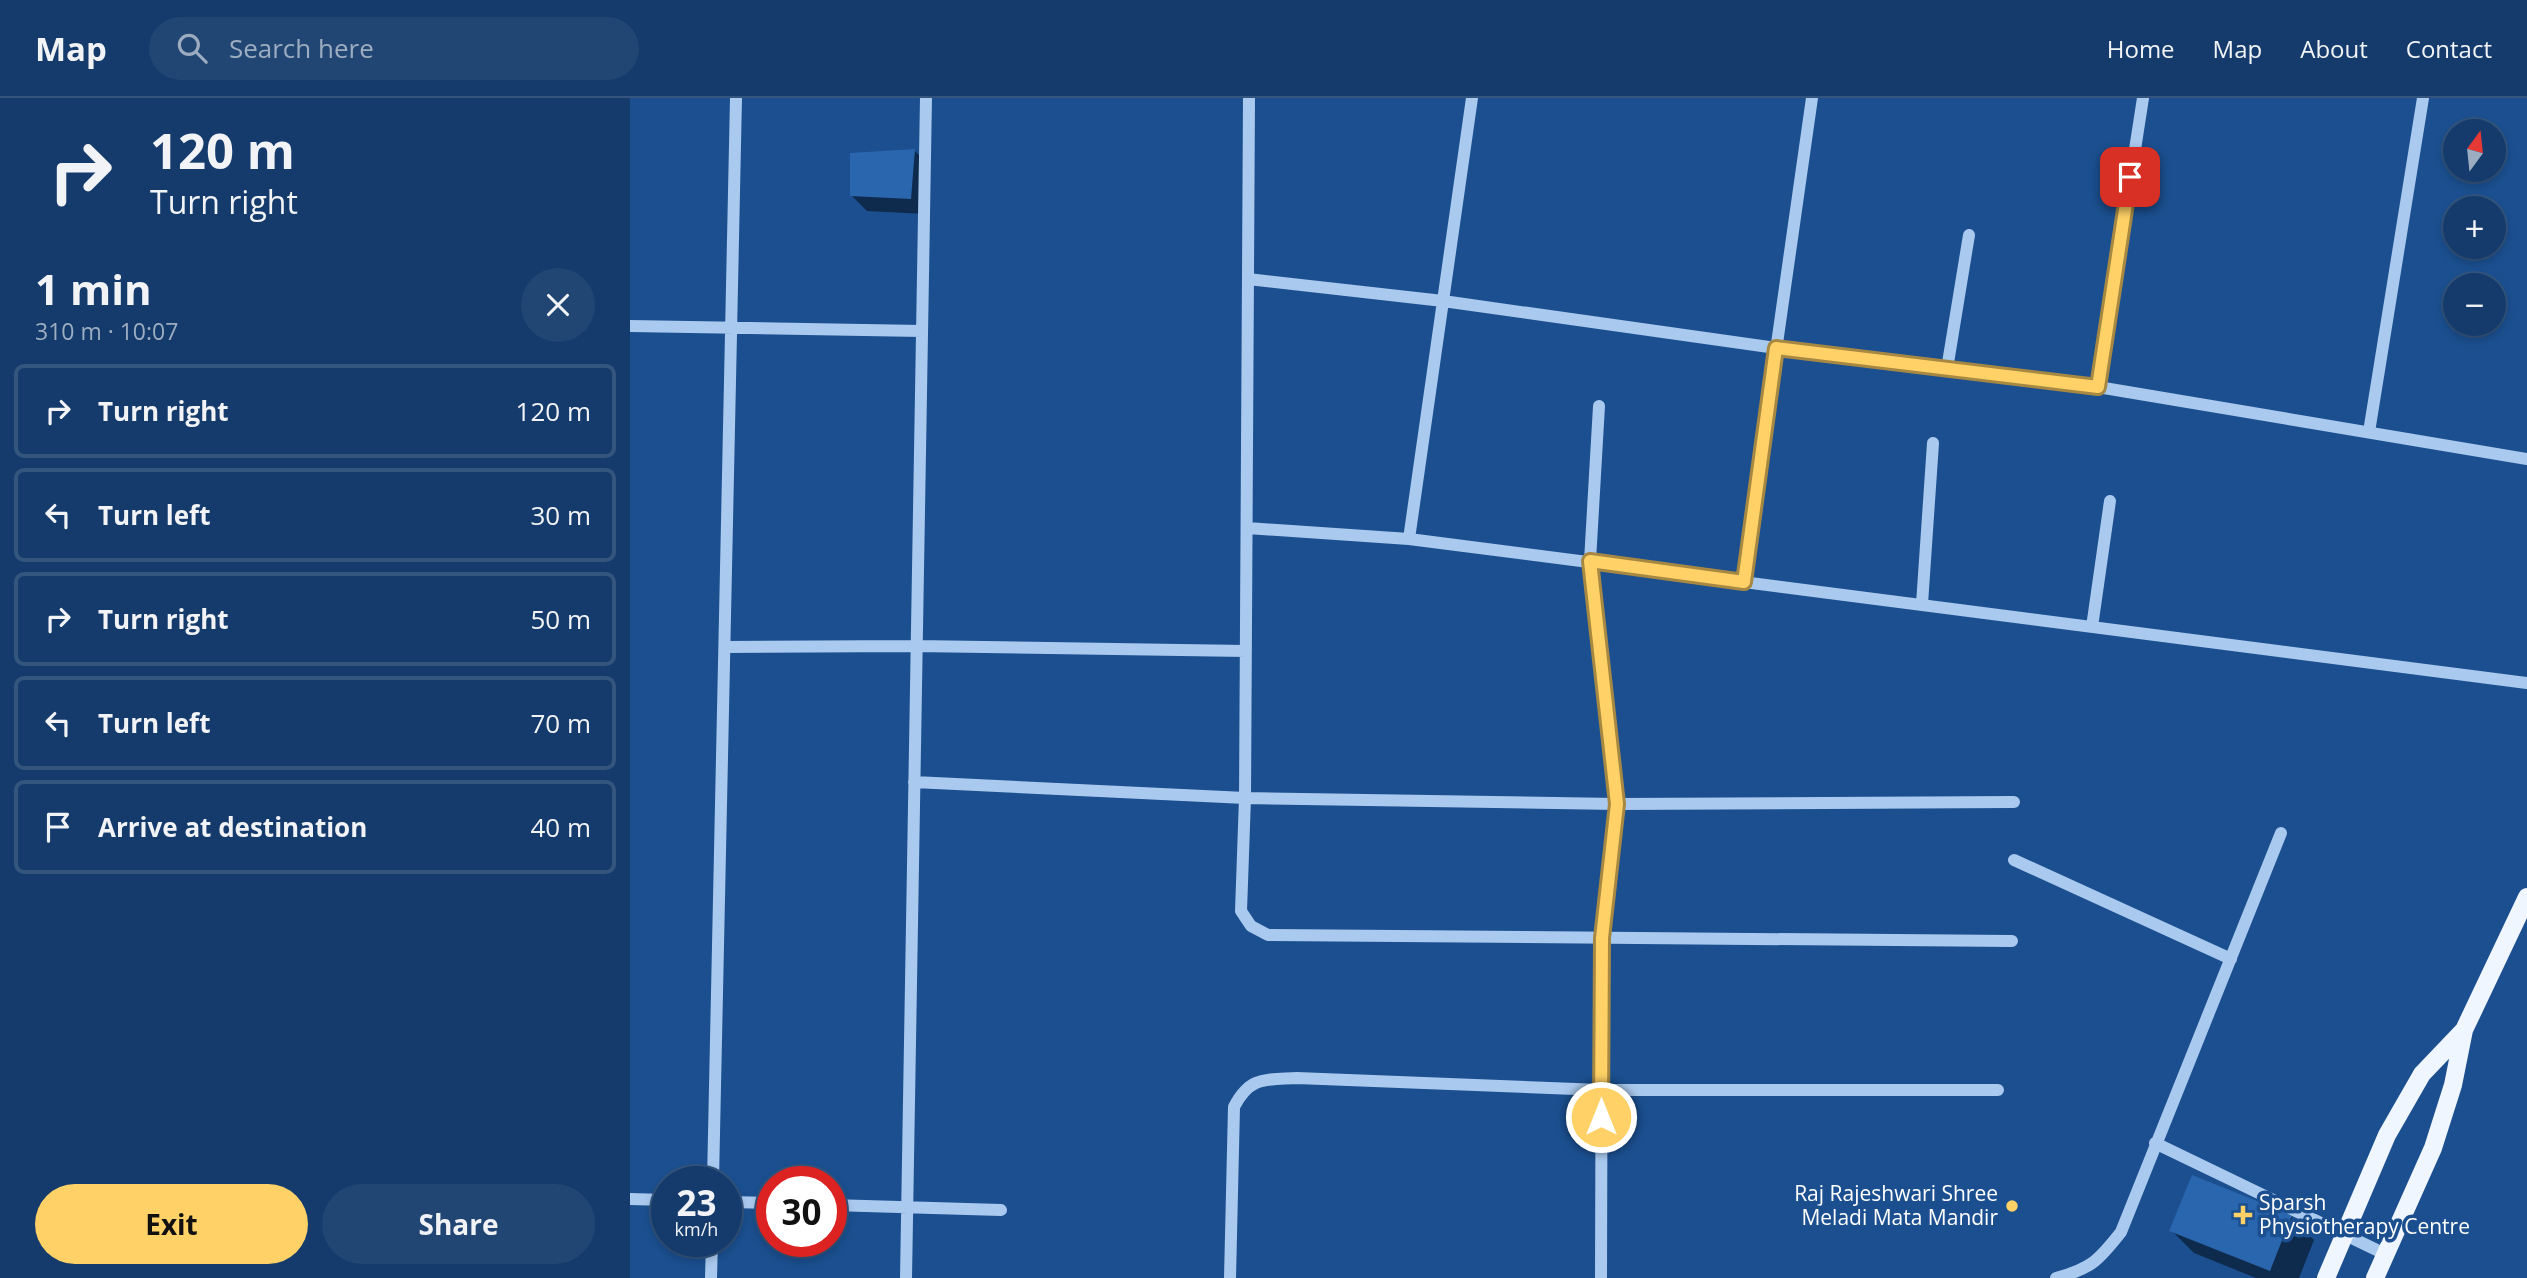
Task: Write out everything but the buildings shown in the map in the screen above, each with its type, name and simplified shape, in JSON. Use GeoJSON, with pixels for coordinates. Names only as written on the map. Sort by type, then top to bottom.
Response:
{"type":"FeatureCollection","features":[{"type":"Feature","properties":{"kind":"main road"},"geometry":{"type":"LineString","coordinates":[[2375,1278],[2433,1148],[2454,1085],[2464,1031],[2527,897]]}},
{"type":"Feature","properties":{"kind":"main road"},"geometry":{"type":"LineString","coordinates":[[2326,1278],[2387,1135],[2422,1074],[2464,1031]]}},
{"type":"Feature","properties":{"kind":"street"},"geometry":{"type":"LineString","coordinates":[[713,1166],[736,98]]}},
{"type":"Feature","properties":{"kind":"street"},"geometry":{"type":"LineString","coordinates":[[906,1278],[926,98]]}},
{"type":"Feature","properties":{"kind":"street"},"geometry":{"type":"LineString","coordinates":[[1249,98],[1245,798],[1241,911],[1251,926],[1268,935],[2012,941]]}},
{"type":"Feature","properties":{"kind":"street"},"geometry":{"type":"LineString","coordinates":[[1409,539],[1472,98]]}},
{"type":"Feature","properties":{"kind":"street"},"geometry":{"type":"LineString","coordinates":[[1744,582],[1812,98]]}},
{"type":"Feature","properties":{"kind":"street"},"geometry":{"type":"LineString","coordinates":[[2098,387],[2143,98]]}},
{"type":"Feature","properties":{"kind":"street"},"geometry":{"type":"LineString","coordinates":[[2369,432],[2423,98]]}},
{"type":"Feature","properties":{"kind":"street"},"geometry":{"type":"LineString","coordinates":[[1947,369],[1969,235]]}},
{"type":"Feature","properties":{"kind":"street"},"geometry":{"type":"LineString","coordinates":[[1248,279],[1443,301],[1776,348],[2098,387],[2527,459]]}},
{"type":"Feature","properties":{"kind":"street"},"geometry":{"type":"LineString","coordinates":[[630,326],[922,331]]}},
{"type":"Feature","properties":{"kind":"street"},"geometry":{"type":"LineString","coordinates":[[1599,407],[1590,561],[1617,804],[1602,938],[1601,1278]]}},
{"type":"Feature","properties":{"kind":"street"},"geometry":{"type":"LineString","coordinates":[[1922,604],[1933,443]]}},
{"type":"Feature","properties":{"kind":"street"},"geometry":{"type":"LineString","coordinates":[[2092,627],[2110,501]]}},
{"type":"Feature","properties":{"kind":"street"},"geometry":{"type":"LineString","coordinates":[[1247,528],[1409,539],[2527,683]]}},
{"type":"Feature","properties":{"kind":"street"},"geometry":{"type":"LineString","coordinates":[[725,647],[916,646],[1246,651]]}},
{"type":"Feature","properties":{"kind":"street"},"geometry":{"type":"LineString","coordinates":[[914,782],[1245,798],[1617,804],[2014,802]]}},
{"type":"Feature","properties":{"kind":"street"},"geometry":{"type":"LineString","coordinates":[[2056,1278],[2078,1272],[2099,1259],[2121,1232],[2281,833]]}},
{"type":"Feature","properties":{"kind":"street"},"geometry":{"type":"LineString","coordinates":[[2014,860],[2231,959]]}},
{"type":"Feature","properties":{"kind":"street"},"geometry":{"type":"LineString","coordinates":[[1230,1278],[1234,1107],[1243,1090],[1262,1080],[1297,1078],[1601,1090],[1998,1090]]}},
{"type":"Feature","properties":{"kind":"street"},"geometry":{"type":"LineString","coordinates":[[2155,1143],[2385,1254]]}},
{"type":"Feature","properties":{"kind":"street"},"geometry":{"type":"LineString","coordinates":[[630,1199],[651,1200]]}},
{"type":"Feature","properties":{"kind":"street"},"geometry":{"type":"LineString","coordinates":[[847,1205],[1001,1210]]}},
{"type":"Feature","properties":{"kind":"street"},"geometry":{"type":"LineString","coordinates":[[711,1278],[712,1257]]}},
{"type":"Feature","properties":{"kind":"place","name":"Raj Rajeshwari Shree Meladi Mata Mandir"},"geometry":{"type":"Point","coordinates":[2012,1206]}},
{"type":"Feature","properties":{"kind":"place","name":"Sparsh Physiotherapy Centre"},"geometry":{"type":"Point","coordinates":[2243,1215]}},
{"type":"Feature","properties":{"kind":"route"},"geometry":{"type":"LineString","coordinates":[[1601,1117],[1602,938],[1617,804],[1590,561],[1744,582],[1776,348],[2098,387],[2130,177]]}}]}
